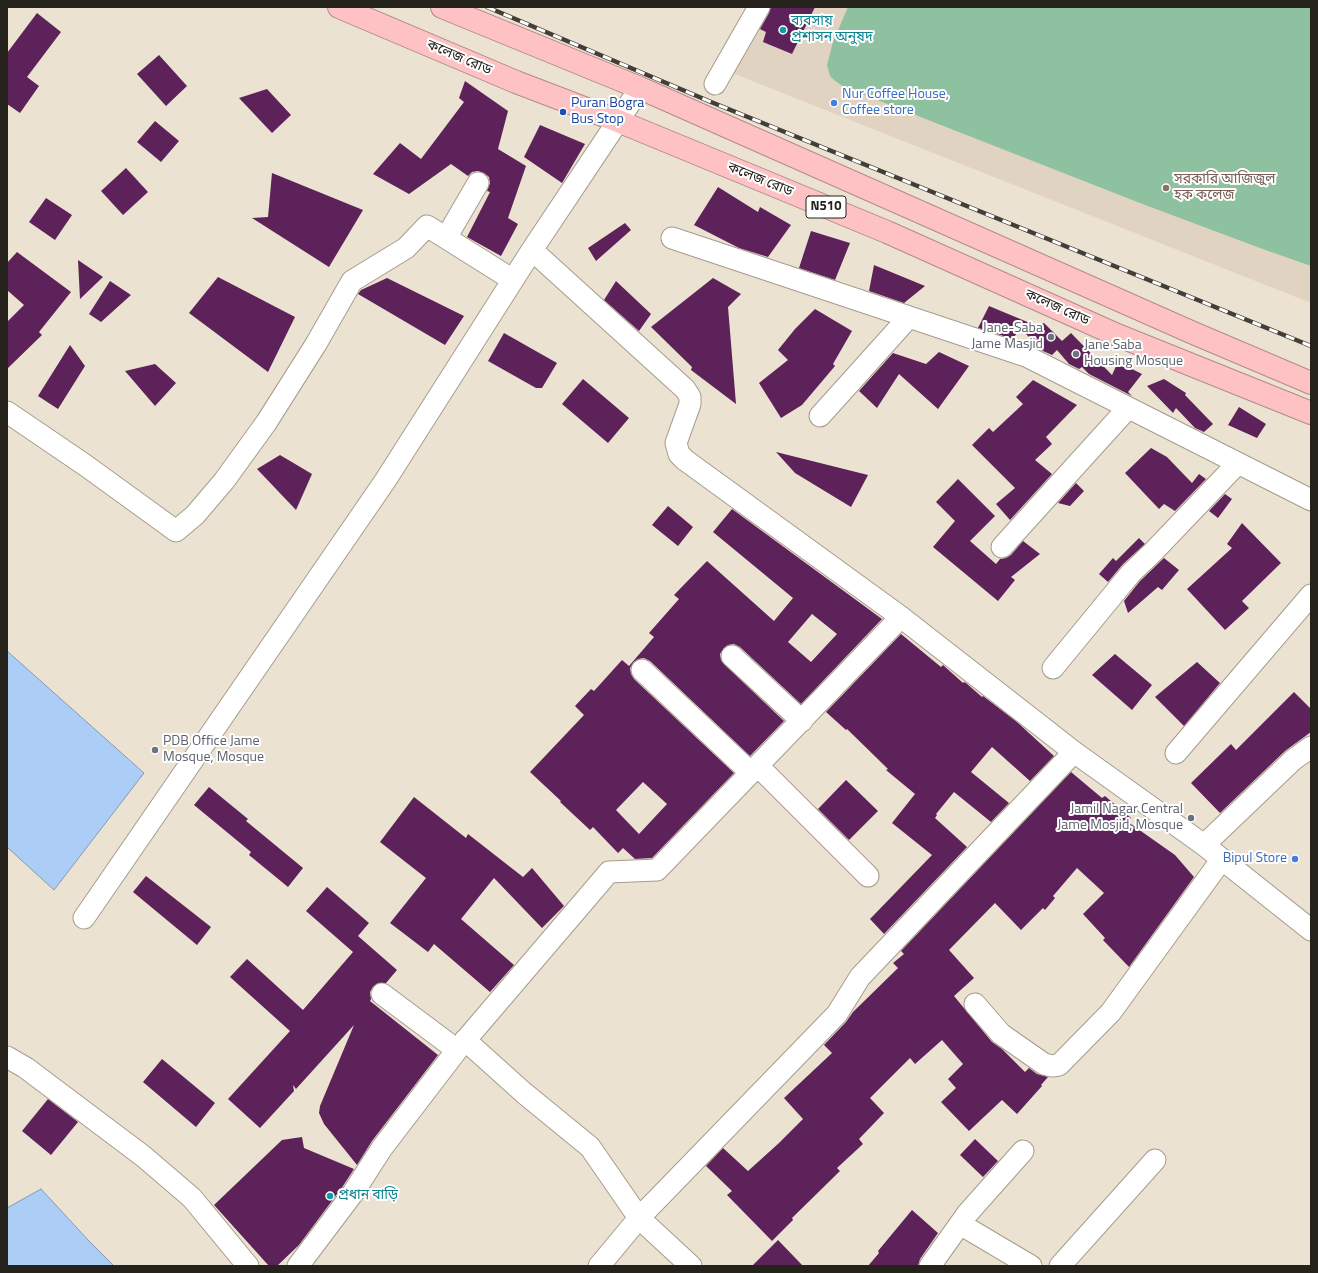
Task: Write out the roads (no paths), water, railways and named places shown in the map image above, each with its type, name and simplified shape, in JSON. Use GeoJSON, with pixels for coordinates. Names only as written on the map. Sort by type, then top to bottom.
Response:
{"type":"FeatureCollection","features":[{"type":"Feature","properties":{"kind":"highway","name":"কলেজ রোড"},"geometry":{"type":"LineString","coordinates":[[339,7],[516,82],[618,121],[887,232],[1117,335],[1311,413]]}},
{"type":"Feature","properties":{"kind":"highway","name":"N510"},"geometry":{"type":"LineString","coordinates":[[442,7],[640,88],[1184,329],[1311,383]]}},
{"type":"Feature","properties":{"kind":"street"},"geometry":{"type":"LineString","coordinates":[[716,84],[759,7]]}},
{"type":"Feature","properties":{"kind":"street"},"geometry":{"type":"LineString","coordinates":[[84,918],[385,481],[532,250],[640,88]]}},
{"type":"Feature","properties":{"kind":"street"},"geometry":{"type":"LineString","coordinates":[[446,238],[478,183]]}},
{"type":"Feature","properties":{"kind":"street"},"geometry":{"type":"LineString","coordinates":[[7,412],[85,465],[176,531],[200,510],[224,481],[266,423],[316,344],[352,281],[406,248],[427,226],[513,280]]}},
{"type":"Feature","properties":{"kind":"street"},"geometry":{"type":"LineString","coordinates":[[672,238],[1026,356],[1311,500]]}},
{"type":"Feature","properties":{"kind":"street"},"geometry":{"type":"LineString","coordinates":[[532,250],[685,389],[690,397],[690,404],[676,443],[679,454],[685,460],[901,617],[1074,752],[1204,845],[1311,930]]}},
{"type":"Feature","properties":{"kind":"street"},"geometry":{"type":"LineString","coordinates":[[820,416],[908,317]]}},
{"type":"Feature","properties":{"kind":"street"},"geometry":{"type":"LineString","coordinates":[[1002,547],[1128,408]]}},
{"type":"Feature","properties":{"kind":"street"},"geometry":{"type":"LineString","coordinates":[[1053,668],[1131,574],[1154,552],[1238,463]]}},
{"type":"Feature","properties":{"kind":"street"},"geometry":{"type":"LineString","coordinates":[[1176,753],[1311,595]]}},
{"type":"Feature","properties":{"kind":"street"},"geometry":{"type":"LineString","coordinates":[[298,1266],[353,1193],[382,1148],[461,1045],[609,872],[657,870],[901,617]]}},
{"type":"Feature","properties":{"kind":"street"},"geometry":{"type":"LineString","coordinates":[[732,656],[802,721]]}},
{"type":"Feature","properties":{"kind":"street"},"geometry":{"type":"LineString","coordinates":[[642,670],[755,769],[868,876]]}},
{"type":"Feature","properties":{"kind":"street"},"geometry":{"type":"LineString","coordinates":[[1204,845],[1293,760],[1311,747]]}},
{"type":"Feature","properties":{"kind":"street"},"geometry":{"type":"LineString","coordinates":[[599,1266],[638,1218],[837,1014],[860,977],[1074,752]]}},
{"type":"Feature","properties":{"kind":"street"},"geometry":{"type":"LineString","coordinates":[[975,1004],[1001,1034],[1044,1064],[1052,1066],[1059,1065],[1111,1012],[1222,859]]}},
{"type":"Feature","properties":{"kind":"street"},"geometry":{"type":"LineString","coordinates":[[382,994],[461,1045],[524,1093],[590,1147],[638,1218],[691,1266]]}},
{"type":"Feature","properties":{"kind":"street"},"geometry":{"type":"LineString","coordinates":[[7,1057],[26,1068],[143,1156],[192,1198],[248,1266]]}},
{"type":"Feature","properties":{"kind":"street"},"geometry":{"type":"LineString","coordinates":[[930,1266],[960,1224],[1023,1151]]}},
{"type":"Feature","properties":{"kind":"street"},"geometry":{"type":"LineString","coordinates":[[1060,1266],[1155,1160]]}},
{"type":"Feature","properties":{"kind":"street"},"geometry":{"type":"LineString","coordinates":[[960,1224],[1031,1266]]}},
{"type":"Feature","properties":{"kind":"water"},"geometry":{"type":"Polygon","coordinates":[[[7,651],[144,773],[54,890],[7,847],[7,651]]]}},
{"type":"Feature","properties":{"kind":"water"},"geometry":{"type":"Polygon","coordinates":[[[41,1189],[114,1266],[7,1266],[7,1208],[41,1189]]]}},
{"type":"Feature","properties":{"kind":"railway"},"geometry":{"type":"LineString","coordinates":[[487,7],[711,102],[1311,346]]}},
{"type":"Feature","properties":{"kind":"place","name":"ব্যবসায় প্রশাসন অনুষদ"},"geometry":{"type":"Point","coordinates":[783,30]}},
{"type":"Feature","properties":{"kind":"place","name":"Nur Coffee House, Coffee store"},"geometry":{"type":"Point","coordinates":[834,103]}},
{"type":"Feature","properties":{"kind":"place","name":"Puran Bogra Bus Stop"},"geometry":{"type":"Point","coordinates":[563,112]}},
{"type":"Feature","properties":{"kind":"place","name":"সরকারি আজিজুল হক কলেজ"},"geometry":{"type":"Point","coordinates":[1166,188]}},
{"type":"Feature","properties":{"kind":"place","name":"Jane-Saba Jame Masjid"},"geometry":{"type":"Point","coordinates":[1051,337]}},
{"type":"Feature","properties":{"kind":"place","name":"Jane Saba Housing Mosque"},"geometry":{"type":"Point","coordinates":[1076,354]}},
{"type":"Feature","properties":{"kind":"place","name":"PDB Office Jame Mosque, Mosque"},"geometry":{"type":"Point","coordinates":[155,750]}},
{"type":"Feature","properties":{"kind":"place","name":"Jamil Nagar Central Jame Mosjid, Mosque"},"geometry":{"type":"Point","coordinates":[1191,818]}},
{"type":"Feature","properties":{"kind":"place","name":"Bipul Store"},"geometry":{"type":"Point","coordinates":[1295,859]}},
{"type":"Feature","properties":{"kind":"place","name":"প্রধান বাড়ি"},"geometry":{"type":"Point","coordinates":[330,1196]}}]}
